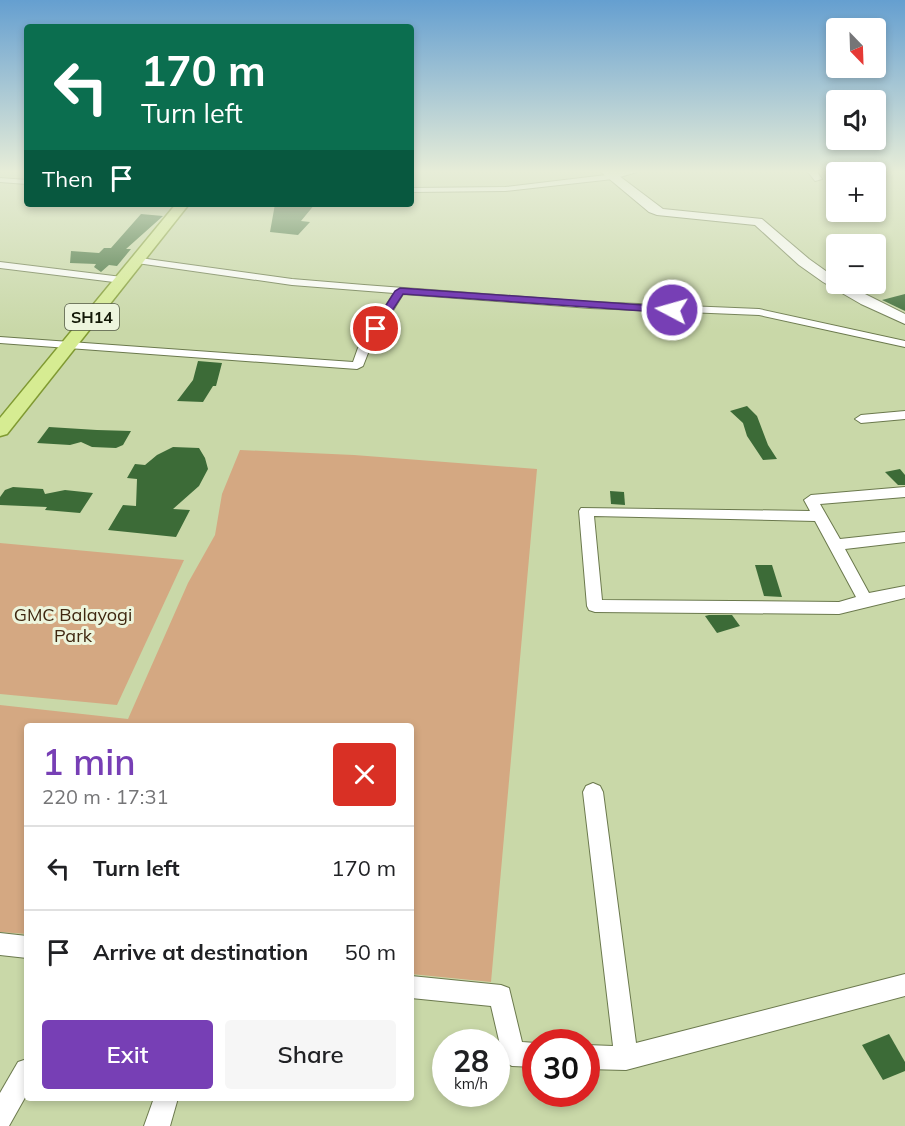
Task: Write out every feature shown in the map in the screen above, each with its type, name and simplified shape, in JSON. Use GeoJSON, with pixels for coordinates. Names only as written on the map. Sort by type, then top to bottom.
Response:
{"type":"FeatureCollection","features":[{"type":"Feature","properties":{"kind":"main road","name":"SH14"},"geometry":{"type":"LineString","coordinates":[[0,430],[167,225]]}},
{"type":"Feature","properties":{"kind":"main road"},"geometry":{"type":"LineString","coordinates":[[763,225],[771,229],[803,261],[843,289],[905,320]]}},
{"type":"Feature","properties":{"kind":"street"},"geometry":{"type":"LineString","coordinates":[[140,261],[292,282],[400,291],[590,305],[759,312],[905,344]]}},
{"type":"Feature","properties":{"kind":"street"},"geometry":{"type":"LineString","coordinates":[[0,266],[122,280]]}},
{"type":"Feature","properties":{"kind":"street"},"geometry":{"type":"LineString","coordinates":[[0,340],[68,347],[357,366],[364,348],[400,291]]}},
{"type":"Feature","properties":{"kind":"street"},"geometry":{"type":"LineString","coordinates":[[861,419],[905,415]]}},
{"type":"Feature","properties":{"kind":"street"},"geometry":{"type":"LineString","coordinates":[[865,600],[812,500],[905,492]]}},
{"type":"Feature","properties":{"kind":"street"},"geometry":{"type":"LineString","coordinates":[[820,516],[586,512],[595,606],[839,608],[905,592]]}},
{"type":"Feature","properties":{"kind":"street"},"geometry":{"type":"LineString","coordinates":[[836,545],[905,537]]}},
{"type":"Feature","properties":{"kind":"street"},"geometry":{"type":"LineString","coordinates":[[592,792],[626,1058]]}},
{"type":"Feature","properties":{"kind":"street"},"geometry":{"type":"LineString","coordinates":[[0,944],[24,947]]}},
{"type":"Feature","properties":{"kind":"street"},"geometry":{"type":"LineString","coordinates":[[600,1057],[626,1058],[905,985]]}},
{"type":"Feature","properties":{"kind":"street"},"geometry":{"type":"LineString","coordinates":[[414,987],[501,996],[512,1054],[522,1054]]}},
{"type":"Feature","properties":{"kind":"street"},"geometry":{"type":"LineString","coordinates":[[0,1117],[24,1076]]}},
{"type":"Feature","properties":{"kind":"street"},"geometry":{"type":"LineString","coordinates":[[157,1126],[165,1101]]}},
{"type":"Feature","properties":{"kind":"green space"},"geometry":{"type":"Polygon","coordinates":[[[240,450],[354,455],[537,469],[491,982],[414,974],[414,723],[24,723],[24,934],[0,932],[0,705],[128,719],[188,583],[215,535],[222,494],[240,450]]]}},
{"type":"Feature","properties":{"kind":"green space","name":"GMC Balayogi Park"},"geometry":{"type":"Polygon","coordinates":[[[0,543],[184,560],[117,705],[0,694],[0,543]]]}},
{"type":"Feature","properties":{"kind":"building"},"geometry":{"type":"Polygon","coordinates":[[[132,225],[153,225],[126,249],[131,249],[117,266],[109,265],[101,272],[94,267],[96,264],[70,263],[71,251],[99,253],[104,248],[111,248],[132,225]]]}},
{"type":"Feature","properties":{"kind":"building"},"geometry":{"type":"Polygon","coordinates":[[[271,225],[308,225],[298,235],[270,232],[271,225]]]}},
{"type":"Feature","properties":{"kind":"building"},"geometry":{"type":"Polygon","coordinates":[[[905,294],[905,311],[882,300],[905,294]]]}},
{"type":"Feature","properties":{"kind":"building"},"geometry":{"type":"Polygon","coordinates":[[[198,361],[222,363],[216,386],[213,386],[203,402],[177,401],[193,380],[198,361]]]}},
{"type":"Feature","properties":{"kind":"building"},"geometry":{"type":"Polygon","coordinates":[[[747,406],[757,416],[768,445],[777,459],[763,460],[747,436],[743,423],[730,411],[747,406]]]}},
{"type":"Feature","properties":{"kind":"building"},"geometry":{"type":"Polygon","coordinates":[[[49,427],[131,431],[123,445],[116,448],[92,447],[81,442],[70,445],[37,443],[49,427]]]}},
{"type":"Feature","properties":{"kind":"building"},"geometry":{"type":"Polygon","coordinates":[[[173,447],[199,448],[208,469],[199,486],[173,509],[190,510],[176,537],[108,530],[123,505],[136,506],[137,479],[127,478],[135,464],[145,465],[157,455],[173,447]]]}},
{"type":"Feature","properties":{"kind":"building"},"geometry":{"type":"Polygon","coordinates":[[[900,469],[905,475],[905,485],[898,485],[885,472],[900,469]]]}},
{"type":"Feature","properties":{"kind":"building"},"geometry":{"type":"Polygon","coordinates":[[[13,487],[43,489],[45,494],[65,490],[93,493],[80,513],[45,510],[47,507],[0,505],[0,497],[5,490],[13,487]]]}},
{"type":"Feature","properties":{"kind":"building"},"geometry":{"type":"Polygon","coordinates":[[[610,491],[624,492],[625,505],[611,504],[610,491]]]}},
{"type":"Feature","properties":{"kind":"building"},"geometry":{"type":"Polygon","coordinates":[[[755,565],[772,565],[782,597],[764,596],[755,565]]]}},
{"type":"Feature","properties":{"kind":"building"},"geometry":{"type":"Polygon","coordinates":[[[732,615],[740,626],[717,633],[705,616],[732,615]]]}},
{"type":"Feature","properties":{"kind":"building"},"geometry":{"type":"Polygon","coordinates":[[[889,1034],[905,1062],[905,1071],[883,1080],[862,1045],[889,1034]]]}},
{"type":"Feature","properties":{"kind":"route"},"geometry":{"type":"LineString","coordinates":[[376,329],[400,291],[672,310]]}}]}
